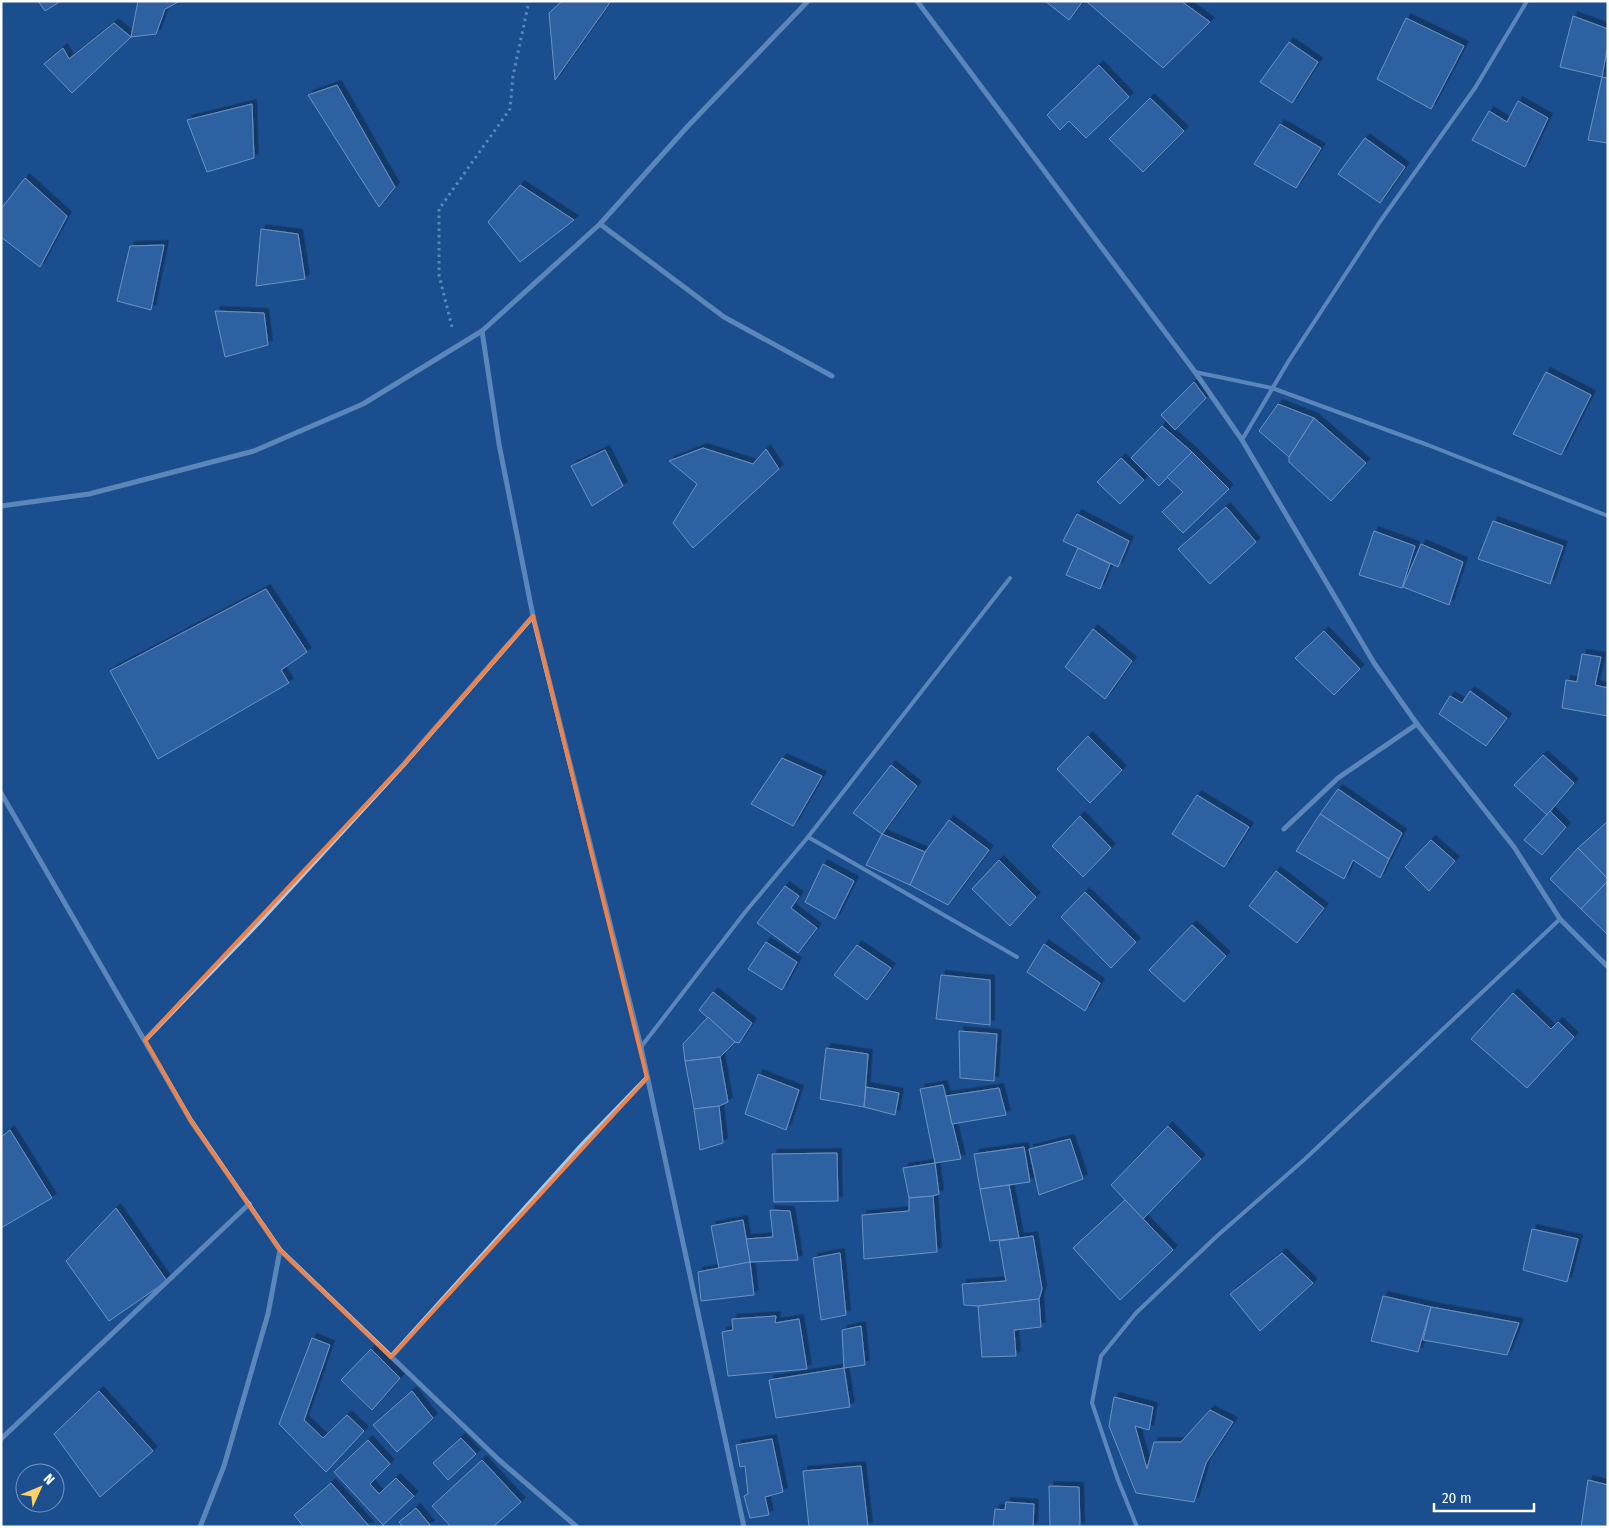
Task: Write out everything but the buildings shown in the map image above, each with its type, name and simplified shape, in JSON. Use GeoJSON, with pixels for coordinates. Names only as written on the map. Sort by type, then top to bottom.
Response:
{"type":"FeatureCollection","features":[{"type":"Feature","properties":{"kind":"street"},"geometry":{"type":"LineString","coordinates":[[1,506],[89,494],[254,451],[363,404],[457,346],[482,330],[600,224],[688,126],[808,1]]}},
{"type":"Feature","properties":{"kind":"street"},"geometry":{"type":"LineString","coordinates":[[917,1],[1195,372],[1242,440],[1374,663],[1417,724],[1514,847],[1560,919],[1608,967]]}},
{"type":"Feature","properties":{"kind":"street"},"geometry":{"type":"LineString","coordinates":[[600,224],[724,317],[832,376]]}},
{"type":"Feature","properties":{"kind":"street"},"geometry":{"type":"LineString","coordinates":[[482,330],[499,444],[533,616],[641,1047],[744,1527]]}},
{"type":"Feature","properties":{"kind":"street"},"geometry":{"type":"LineString","coordinates":[[145,1040],[258,923],[398,772],[533,616]]}},
{"type":"Feature","properties":{"kind":"street"},"geometry":{"type":"LineString","coordinates":[[1284,829],[1338,778],[1417,724]]}},
{"type":"Feature","properties":{"kind":"street"},"geometry":{"type":"LineString","coordinates":[[2,795],[191,1121],[280,1250],[499,1460],[577,1527]]}},
{"type":"Feature","properties":{"kind":"street"},"geometry":{"type":"LineString","coordinates":[[391,1357],[583,1144],[647,1078]]}},
{"type":"Feature","properties":{"kind":"street"},"geometry":{"type":"LineString","coordinates":[[1,1439],[249,1204]]}},
{"type":"Feature","properties":{"kind":"street"},"geometry":{"type":"LineString","coordinates":[[200,1527],[224,1466],[249,1380],[268,1314],[280,1250]]}},
{"type":"Feature","properties":{"kind":"lane"},"geometry":{"type":"LineString","coordinates":[[1242,440],[1272,388],[1379,223],[1474,88],[1528,1]]}},
{"type":"Feature","properties":{"kind":"lane"},"geometry":{"type":"LineString","coordinates":[[1195,372],[1272,388],[1428,445],[1608,516]]}},
{"type":"Feature","properties":{"kind":"lane"},"geometry":{"type":"LineString","coordinates":[[641,1047],[746,911],[808,837],[1010,578]]}},
{"type":"Feature","properties":{"kind":"lane"},"geometry":{"type":"LineString","coordinates":[[808,837],[1017,957]]}},
{"type":"Feature","properties":{"kind":"lane"},"geometry":{"type":"LineString","coordinates":[[1137,1527],[1118,1480],[1092,1403],[1101,1356],[1136,1313],[1217,1236],[1305,1159],[1560,919]]}},
{"type":"Feature","properties":{"kind":"path"},"geometry":{"type":"LineString","coordinates":[[457,346],[439,275],[439,209],[510,109],[513,76],[529,1]]}},
{"type":"Feature","properties":{"kind":"highlighted area"},"geometry":{"type":"Polygon","coordinates":[[[533,616],[647,1078],[391,1357],[280,1250],[191,1121],[145,1040],[404,764],[533,616]]]}}]}
